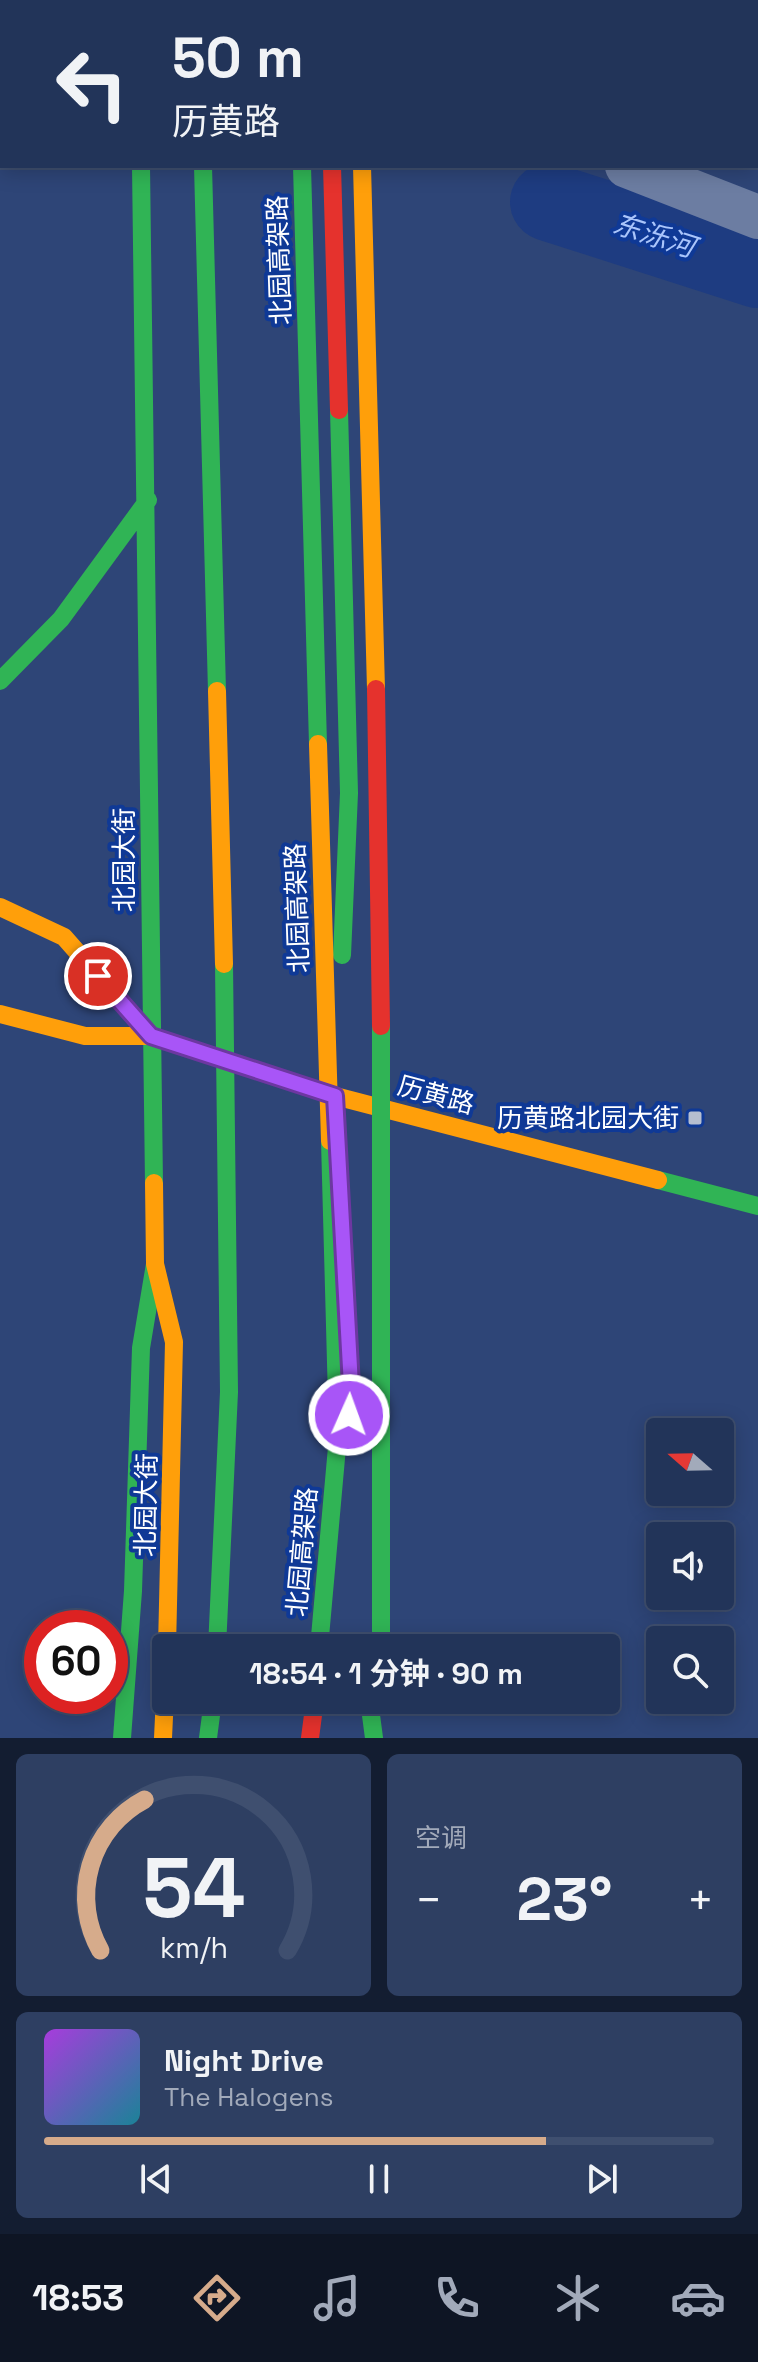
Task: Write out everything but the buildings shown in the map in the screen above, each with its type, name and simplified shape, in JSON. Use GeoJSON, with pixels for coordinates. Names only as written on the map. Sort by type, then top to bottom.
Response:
{"type":"FeatureCollection","features":[{"type":"Feature","properties":{"kind":"main road","name":"北园大街"},"geometry":{"type":"LineString","coordinates":[[141,168],[148,500],[155,1264],[174,1342],[167,1634]]}},
{"type":"Feature","properties":{"kind":"main road"},"geometry":{"type":"LineString","coordinates":[[203,168],[227,1084],[229,1392],[218,1634]]}},
{"type":"Feature","properties":{"kind":"main road","name":"北园高架路"},"geometry":{"type":"LineString","coordinates":[[302,168],[338,1436],[320,1634]]}},
{"type":"Feature","properties":{"kind":"main road"},"geometry":{"type":"LineString","coordinates":[[332,168],[349,793],[335,1096],[351,1386],[334,1634]]}},
{"type":"Feature","properties":{"kind":"main road"},"geometry":{"type":"LineString","coordinates":[[362,168],[377,621],[385,1318],[381,1634]]}},
{"type":"Feature","properties":{"kind":"main road"},"geometry":{"type":"LineString","coordinates":[[0,681],[27,660],[93,578],[148,500]]}},
{"type":"Feature","properties":{"kind":"main road"},"geometry":{"type":"LineString","coordinates":[[0,907],[64,937],[151,1036]]}},
{"type":"Feature","properties":{"kind":"main road","name":"历黄路"},"geometry":{"type":"LineString","coordinates":[[0,1014],[85,1036],[151,1036],[335,1096],[758,1206]]}},
{"type":"Feature","properties":{"kind":"main road"},"geometry":{"type":"LineString","coordinates":[[122,1738],[133,1591],[141,1348],[155,1264]]}},
{"type":"Feature","properties":{"kind":"main road"},"geometry":{"type":"LineString","coordinates":[[338,1436],[349,1527]]}},
{"type":"Feature","properties":{"kind":"main road"},"geometry":{"type":"LineString","coordinates":[[163,1738],[164,1714]]}},
{"type":"Feature","properties":{"kind":"main road"},"geometry":{"type":"LineString","coordinates":[[208,1738],[211,1714]]}},
{"type":"Feature","properties":{"kind":"main road"},"geometry":{"type":"LineString","coordinates":[[310,1738],[313,1714]]}},
{"type":"Feature","properties":{"kind":"main road"},"geometry":{"type":"LineString","coordinates":[[326,1738],[328,1714]]}},
{"type":"Feature","properties":{"kind":"main road"},"geometry":{"type":"LineString","coordinates":[[371,1714],[374,1738]]}},
{"type":"Feature","properties":{"kind":"main road"},"geometry":{"type":"LineString","coordinates":[[380,1738],[381,1714]]}},
{"type":"Feature","properties":{"kind":"street"},"geometry":{"type":"LineString","coordinates":[[632,168],[758,217]]}},
{"type":"Feature","properties":{"kind":"waterway","name":"东泺河"},"geometry":{"type":"LineString","coordinates":[[549,202],[758,269]]}},
{"type":"Feature","properties":{"kind":"traffic: fast"},"geometry":{"type":"LineString","coordinates":[[141,168],[154,1183]]}},
{"type":"Feature","properties":{"kind":"traffic: fast"},"geometry":{"type":"LineString","coordinates":[[203,168],[217,691]]}},
{"type":"Feature","properties":{"kind":"traffic: fast"},"geometry":{"type":"LineString","coordinates":[[302,168],[318,744]]}},
{"type":"Feature","properties":{"kind":"traffic: fast"},"geometry":{"type":"LineString","coordinates":[[339,410],[349,793],[342,955]]}},
{"type":"Feature","properties":{"kind":"traffic: fast"},"geometry":{"type":"LineString","coordinates":[[0,681],[61,619],[148,500]]}},
{"type":"Feature","properties":{"kind":"traffic: fast"},"geometry":{"type":"LineString","coordinates":[[218,1634],[229,1392],[224,964]]}},
{"type":"Feature","properties":{"kind":"traffic: fast"},"geometry":{"type":"LineString","coordinates":[[381,1026],[381,1634]]}},
{"type":"Feature","properties":{"kind":"traffic: fast"},"geometry":{"type":"LineString","coordinates":[[320,1634],[338,1436],[330,1141]]}},
{"type":"Feature","properties":{"kind":"traffic: fast"},"geometry":{"type":"LineString","coordinates":[[658,1180],[758,1206]]}},
{"type":"Feature","properties":{"kind":"traffic: fast"},"geometry":{"type":"LineString","coordinates":[[122,1738],[133,1591],[141,1348],[155,1264]]}},
{"type":"Feature","properties":{"kind":"traffic: fast"},"geometry":{"type":"LineString","coordinates":[[208,1738],[211,1714]]}},
{"type":"Feature","properties":{"kind":"traffic: fast"},"geometry":{"type":"LineString","coordinates":[[371,1714],[374,1738]]}},
{"type":"Feature","properties":{"kind":"traffic: slow"},"geometry":{"type":"LineString","coordinates":[[362,168],[376,689]]}},
{"type":"Feature","properties":{"kind":"traffic: slow"},"geometry":{"type":"LineString","coordinates":[[217,691],[224,964]]}},
{"type":"Feature","properties":{"kind":"traffic: slow"},"geometry":{"type":"LineString","coordinates":[[318,744],[330,1141]]}},
{"type":"Feature","properties":{"kind":"traffic: slow"},"geometry":{"type":"LineString","coordinates":[[0,907],[64,937],[151,1036]]}},
{"type":"Feature","properties":{"kind":"traffic: slow"},"geometry":{"type":"LineString","coordinates":[[0,1014],[85,1036],[151,1036]]}},
{"type":"Feature","properties":{"kind":"traffic: slow"},"geometry":{"type":"LineString","coordinates":[[151,1036],[335,1096],[658,1180]]}},
{"type":"Feature","properties":{"kind":"traffic: slow"},"geometry":{"type":"LineString","coordinates":[[154,1183],[155,1264],[174,1342],[167,1634]]}},
{"type":"Feature","properties":{"kind":"traffic: slow"},"geometry":{"type":"LineString","coordinates":[[163,1738],[164,1714]]}},
{"type":"Feature","properties":{"kind":"traffic: jam"},"geometry":{"type":"LineString","coordinates":[[332,168],[339,410]]}},
{"type":"Feature","properties":{"kind":"traffic: jam"},"geometry":{"type":"LineString","coordinates":[[376,689],[381,1026]]}},
{"type":"Feature","properties":{"kind":"traffic: jam"},"geometry":{"type":"LineString","coordinates":[[310,1738],[313,1714]]}},
{"type":"Feature","properties":{"kind":"place","name":"历黄路北园大街"},"geometry":{"type":"Point","coordinates":[695,1118]}},
{"type":"Feature","properties":{"kind":"route"},"geometry":{"type":"LineString","coordinates":[[98,976],[151,1036],[335,1096],[351,1386],[349,1415]]}}]}
